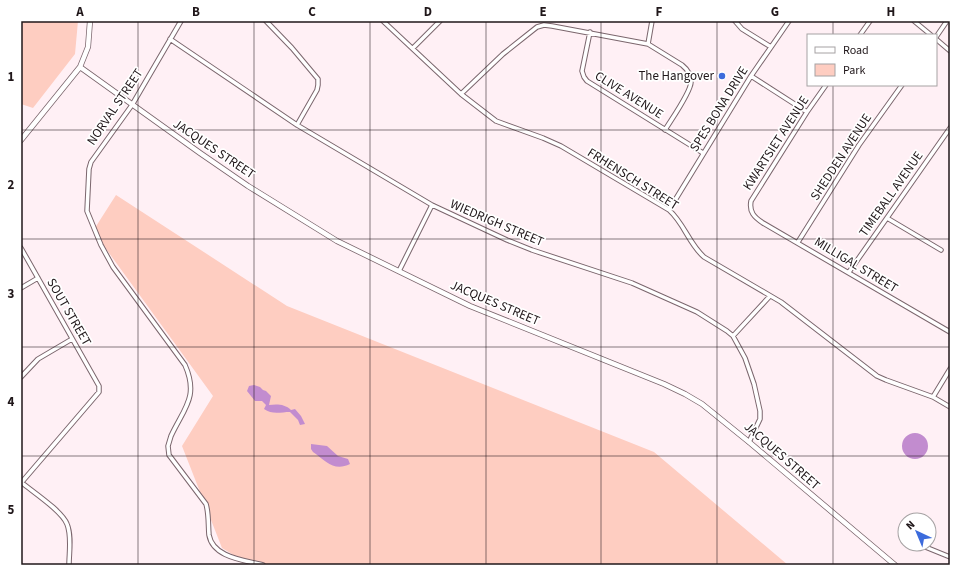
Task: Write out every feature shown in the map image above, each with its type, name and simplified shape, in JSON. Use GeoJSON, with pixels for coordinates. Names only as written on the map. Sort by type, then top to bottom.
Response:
{"type":"FeatureCollection","features":[{"type":"Feature","properties":{"kind":"street"},"geometry":{"type":"LineString","coordinates":[[21,140],[80,67],[88,47],[90,21]]}},
{"type":"Feature","properties":{"kind":"street","name":"NORVAL STREET"},"geometry":{"type":"LineString","coordinates":[[180,21],[132,105],[89,165],[87,210],[99,240],[113,267],[185,365],[189,374],[191,383],[189,402],[168,442],[168,450],[172,460],[206,504],[209,536],[211,542],[223,553],[263,565]]}},
{"type":"Feature","properties":{"kind":"street"},"geometry":{"type":"LineString","coordinates":[[266,21],[292,48],[318,79],[317,90],[297,125]]}},
{"type":"Feature","properties":{"kind":"street","name":"FRHENSCH STREET"},"geometry":{"type":"LineString","coordinates":[[383,21],[461,94],[496,121],[561,146],[669,210],[678,220],[696,248],[704,257],[793,310],[877,376],[933,397],[950,407]]}},
{"type":"Feature","properties":{"kind":"street"},"geometry":{"type":"LineString","coordinates":[[413,48],[440,21]]}},
{"type":"Feature","properties":{"kind":"street"},"geometry":{"type":"LineString","coordinates":[[648,44],[652,21]]}},
{"type":"Feature","properties":{"kind":"street"},"geometry":{"type":"LineString","coordinates":[[735,21],[742,29],[771,47]]}},
{"type":"Feature","properties":{"kind":"street","name":"SPES BONA DRIVE"},"geometry":{"type":"LineString","coordinates":[[669,210],[751,76],[789,21]]}},
{"type":"Feature","properties":{"kind":"street"},"geometry":{"type":"LineString","coordinates":[[861,34],[870,21]]}},
{"type":"Feature","properties":{"kind":"street"},"geometry":{"type":"LineString","coordinates":[[914,21],[930,34]]}},
{"type":"Feature","properties":{"kind":"street"},"geometry":{"type":"LineString","coordinates":[[937,36],[947,21]]}},
{"type":"Feature","properties":{"kind":"street"},"geometry":{"type":"LineString","coordinates":[[461,94],[503,54],[540,25],[590,32],[648,44],[682,65],[689,72],[690,88],[665,130]]}},
{"type":"Feature","properties":{"kind":"street","name":"CLIVE AVENUE"},"geometry":{"type":"LineString","coordinates":[[590,32],[582,71],[585,79],[589,83],[704,153]]}},
{"type":"Feature","properties":{"kind":"street","name":"WIEDRIGH STREET"},"geometry":{"type":"LineString","coordinates":[[170,39],[297,125],[432,205],[507,240],[632,283],[697,312],[733,336],[745,358],[754,384],[760,411],[760,419],[749,442]]}},
{"type":"Feature","properties":{"kind":"street"},"geometry":{"type":"LineString","coordinates":[[937,39],[950,50]]}},
{"type":"Feature","properties":{"kind":"street","name":"JACQUES STREET"},"geometry":{"type":"LineString","coordinates":[[80,67],[248,186],[350,248],[470,306],[664,384],[702,404],[895,565]]}},
{"type":"Feature","properties":{"kind":"street"},"geometry":{"type":"LineString","coordinates":[[751,76],[807,112]]}},
{"type":"Feature","properties":{"kind":"street","name":"KWARTSIET AVENUE"},"geometry":{"type":"LineString","coordinates":[[752,214],[751,201],[807,112],[825,86]]}},
{"type":"Feature","properties":{"kind":"street","name":"SHEDDEN AVENUE"},"geometry":{"type":"LineString","coordinates":[[798,242],[859,145],[901,86]]}},
{"type":"Feature","properties":{"kind":"street","name":"TIMEBALL AVENUE"},"geometry":{"type":"LineString","coordinates":[[849,272],[950,128]]}},
{"type":"Feature","properties":{"kind":"street"},"geometry":{"type":"LineString","coordinates":[[399,271],[432,205]]}},
{"type":"Feature","properties":{"kind":"street","name":"MILLIGAL STREET"},"geometry":{"type":"LineString","coordinates":[[752,214],[763,223],[798,242],[950,332]]}},
{"type":"Feature","properties":{"kind":"street"},"geometry":{"type":"LineString","coordinates":[[887,218],[940,250]]}},
{"type":"Feature","properties":{"kind":"street","name":"SOUT STREET"},"geometry":{"type":"LineString","coordinates":[[21,248],[99,386],[99,392],[21,482]]}},
{"type":"Feature","properties":{"kind":"street"},"geometry":{"type":"LineString","coordinates":[[21,288],[38,278]]}},
{"type":"Feature","properties":{"kind":"street"},"geometry":{"type":"LineString","coordinates":[[733,336],[770,296]]}},
{"type":"Feature","properties":{"kind":"street"},"geometry":{"type":"LineString","coordinates":[[21,377],[38,359],[72,339]]}},
{"type":"Feature","properties":{"kind":"street"},"geometry":{"type":"LineString","coordinates":[[933,397],[950,369]]}},
{"type":"Feature","properties":{"kind":"street"},"geometry":{"type":"LineString","coordinates":[[21,482],[60,514],[67,523],[69,539],[69,565]]}},
{"type":"Feature","properties":{"kind":"street"},"geometry":{"type":"LineString","coordinates":[[937,552],[950,557]]}},
{"type":"Feature","properties":{"kind":"green space"},"geometry":{"type":"Polygon","coordinates":[[[21,21],[78,21],[75,54],[33,108],[21,104],[21,21]]]}},
{"type":"Feature","properties":{"kind":"green space"},"geometry":{"type":"Polygon","coordinates":[[[116,195],[287,306],[654,452],[788,565],[250,565],[222,548],[182,446],[213,396],[93,231],[116,195]]]}},
{"type":"Feature","properties":{"kind":"shaded area"},"geometry":{"type":"Polygon","coordinates":[[[254,385],[260,387],[271,396],[269,405],[281,405],[291,410],[295,409],[305,424],[300,425],[298,420],[290,412],[273,413],[264,409],[266,405],[262,401],[255,401],[247,391],[249,386],[254,385]]]}},
{"type":"Feature","properties":{"kind":"shaded area"},"geometry":{"type":"Polygon","coordinates":[[[915,433],[924,437],[928,446],[924,455],[915,459],[906,455],[902,446],[906,437],[915,433]]]}},
{"type":"Feature","properties":{"kind":"shaded area"},"geometry":{"type":"Polygon","coordinates":[[[311,444],[327,446],[338,456],[348,459],[350,464],[339,467],[326,462],[313,452],[311,449],[311,444]]]}},
{"type":"Feature","properties":{"kind":"place","name":"The Hangover"},"geometry":{"type":"Point","coordinates":[722,76]}}]}
